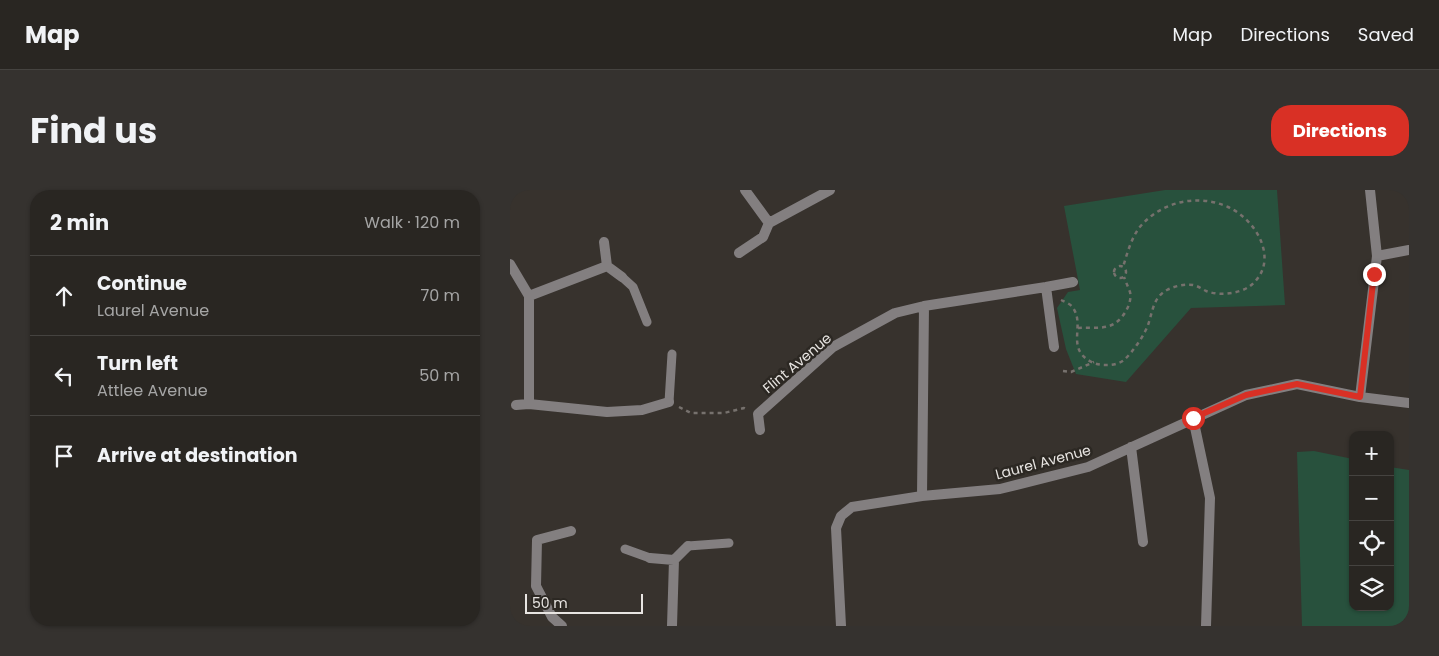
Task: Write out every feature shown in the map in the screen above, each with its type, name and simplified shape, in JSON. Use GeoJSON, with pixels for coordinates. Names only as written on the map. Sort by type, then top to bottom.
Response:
{"type":"FeatureCollection","features":[{"type":"Feature","properties":{"kind":"street"},"geometry":{"type":"LineString","coordinates":[[745,190],[768,223]]}},
{"type":"Feature","properties":{"kind":"street"},"geometry":{"type":"LineString","coordinates":[[739,253],[763,237],[768,223],[830,190]]}},
{"type":"Feature","properties":{"kind":"street"},"geometry":{"type":"LineString","coordinates":[[1360,397],[1376,256],[1370,190]]}},
{"type":"Feature","properties":{"kind":"street"},"geometry":{"type":"LineString","coordinates":[[604,242],[606,266]]}},
{"type":"Feature","properties":{"kind":"street"},"geometry":{"type":"LineString","coordinates":[[1376,256],[1409,250]]}},
{"type":"Feature","properties":{"kind":"street"},"geometry":{"type":"LineString","coordinates":[[510,264],[530,296],[529,404]]}},
{"type":"Feature","properties":{"kind":"street"},"geometry":{"type":"LineString","coordinates":[[606,266],[622,277]]}},
{"type":"Feature","properties":{"kind":"street"},"geometry":{"type":"LineString","coordinates":[[530,296],[606,266]]}},
{"type":"Feature","properties":{"kind":"street","name":"Flint Avenue"},"geometry":{"type":"LineString","coordinates":[[758,414],[833,347],[895,313],[924,306],[1046,290],[1073,282]]}},
{"type":"Feature","properties":{"kind":"street"},"geometry":{"type":"LineString","coordinates":[[1046,290],[1054,347]]}},
{"type":"Feature","properties":{"kind":"street"},"geometry":{"type":"LineString","coordinates":[[922,496],[924,306]]}},
{"type":"Feature","properties":{"kind":"street","name":"Laurel Avenue"},"geometry":{"type":"LineString","coordinates":[[841,626],[836,528],[841,516],[852,507],[922,496],[1000,489],[1088,467],[1246,395],[1297,384],[1360,397],[1409,403]]}},
{"type":"Feature","properties":{"kind":"street"},"geometry":{"type":"LineString","coordinates":[[513,406],[529,404],[607,412],[642,410],[669,402]]}},
{"type":"Feature","properties":{"kind":"street"},"geometry":{"type":"LineString","coordinates":[[758,414],[760,430]]}},
{"type":"Feature","properties":{"kind":"street"},"geometry":{"type":"LineString","coordinates":[[1193,418],[1210,498],[1206,626]]}},
{"type":"Feature","properties":{"kind":"street"},"geometry":{"type":"LineString","coordinates":[[1131,447],[1144,542]]}},
{"type":"Feature","properties":{"kind":"street"},"geometry":{"type":"LineString","coordinates":[[562,626],[552,617],[536,586],[537,540],[571,531]]}},
{"type":"Feature","properties":{"kind":"street"},"geometry":{"type":"LineString","coordinates":[[672,626],[674,560],[688,546]]}},
{"type":"Feature","properties":{"kind":"street"},"geometry":{"type":"LineString","coordinates":[[650,558],[674,560]]}},
{"type":"Feature","properties":{"kind":"lane"},"geometry":{"type":"LineString","coordinates":[[622,277],[633,286],[647,322]]}},
{"type":"Feature","properties":{"kind":"lane"},"geometry":{"type":"LineString","coordinates":[[669,402],[672,354]]}},
{"type":"Feature","properties":{"kind":"lane"},"geometry":{"type":"LineString","coordinates":[[688,546],[729,544]]}},
{"type":"Feature","properties":{"kind":"lane"},"geometry":{"type":"LineString","coordinates":[[625,549],[650,558]]}},
{"type":"Feature","properties":{"kind":"path"},"geometry":{"type":"LineString","coordinates":[[1046,290],[1072,306],[1075,311],[1078,328],[1076,339],[1081,353],[1088,360],[1099,364],[1113,365],[1123,360],[1143,335],[1149,323],[1152,308],[1165,291],[1179,285],[1194,285],[1218,295],[1235,292],[1249,286],[1261,275],[1265,262],[1264,248],[1257,232],[1245,218],[1229,207],[1214,202],[1200,200],[1182,201],[1164,207],[1149,217],[1138,230],[1131,244],[1123,267],[1126,272],[1124,277],[1130,293],[1127,309],[1117,323],[1109,326],[1078,328]]}},
{"type":"Feature","properties":{"kind":"path"},"geometry":{"type":"LineString","coordinates":[[1123,267],[1117,267],[1114,270],[1114,274],[1118,278],[1124,277]]}},
{"type":"Feature","properties":{"kind":"path"},"geometry":{"type":"LineString","coordinates":[[1063,371],[1070,372],[1094,362]]}},
{"type":"Feature","properties":{"kind":"path"},"geometry":{"type":"LineString","coordinates":[[669,402],[691,413],[724,413],[744,408],[758,414]]}},
{"type":"Feature","properties":{"kind":"green space"},"geometry":{"type":"Polygon","coordinates":[[[1165,190],[1277,190],[1285,305],[1191,308],[1126,382],[1076,374],[1066,349],[1057,308],[1068,292],[1080,290],[1064,206],[1165,190]]]}},
{"type":"Feature","properties":{"kind":"green space"},"geometry":{"type":"Polygon","coordinates":[[[1314,451],[1349,458],[1349,611],[1394,611],[1394,468],[1409,470],[1409,626],[1302,626],[1297,452],[1314,451]]]}},
{"type":"Feature","properties":{"kind":"route"},"geometry":{"type":"LineString","coordinates":[[1193,418],[1246,395],[1297,384],[1360,397],[1374,274]]}}]}
